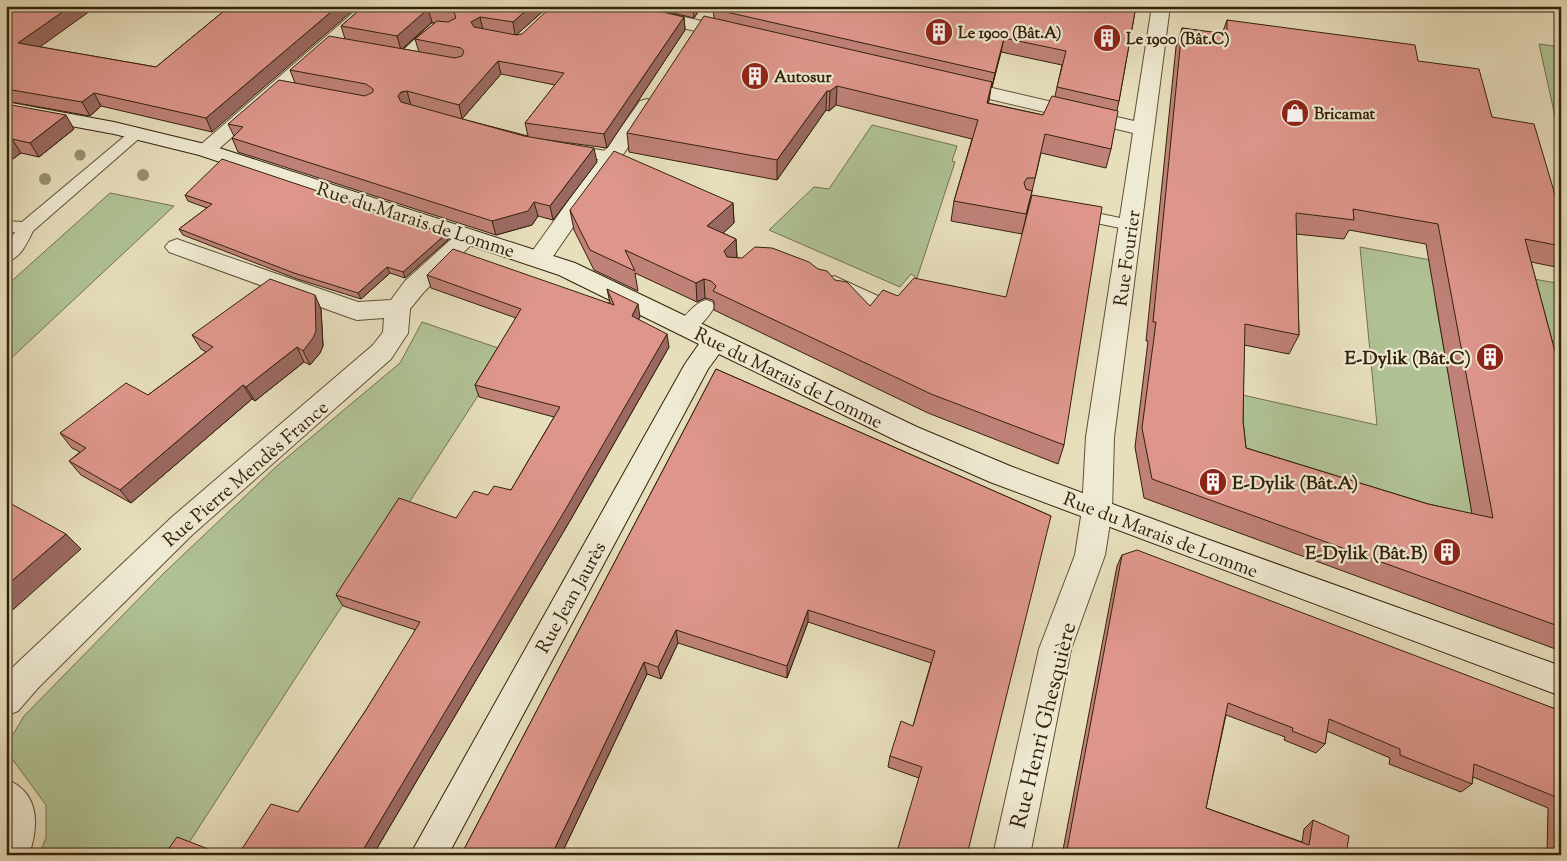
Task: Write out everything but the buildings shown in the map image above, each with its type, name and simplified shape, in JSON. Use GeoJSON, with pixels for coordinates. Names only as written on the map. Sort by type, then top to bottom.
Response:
{"type":"FeatureCollection","features":[{"type":"Feature","properties":{"kind":"street"},"geometry":{"type":"LineString","coordinates":[[206,150],[289,88],[339,45],[372,6]]}},
{"type":"Feature","properties":{"kind":"street"},"geometry":{"type":"LineString","coordinates":[[611,6],[695,33],[754,39]]}},
{"type":"Feature","properties":{"kind":"street"},"geometry":{"type":"LineString","coordinates":[[695,33],[713,6]]}},
{"type":"Feature","properties":{"kind":"street","name":"Rue Fourier"},"geometry":{"type":"LineString","coordinates":[[1097,510],[1100,436],[1161,6]]}},
{"type":"Feature","properties":{"kind":"street"},"geometry":{"type":"LineString","coordinates":[[935,81],[1144,130]]}},
{"type":"Feature","properties":{"kind":"street"},"geometry":{"type":"LineString","coordinates":[[539,259],[660,87]]}},
{"type":"Feature","properties":{"kind":"street","name":"Rue du Marais de Lomme"},"geometry":{"type":"LineString","coordinates":[[6,108],[136,133],[206,150],[567,269],[907,434],[1000,474],[1193,547],[1561,681]]}},
{"type":"Feature","properties":{"kind":"street"},"geometry":{"type":"LineString","coordinates":[[177,247],[357,311],[398,308],[414,287],[467,237]]}},
{"type":"Feature","properties":{"kind":"street","name":"Rue Pierre Mendès France"},"geometry":{"type":"LineString","coordinates":[[6,700],[26,677],[182,526],[382,352],[395,333],[398,308]]}},
{"type":"Feature","properties":{"kind":"street","name":"Rue Jean Jaurès"},"geometry":{"type":"LineString","coordinates":[[428,855],[698,364],[714,341]]}},
{"type":"Feature","properties":{"kind":"street","name":"Rue Henri Ghesquière"},"geometry":{"type":"LineString","coordinates":[[1011,855],[1055,649],[1090,555],[1097,510]]}},
{"type":"Feature","properties":{"kind":"street"},"geometry":{"type":"LineString","coordinates":[[6,797],[12,801],[18,818],[17,838],[10,855]]}},
{"type":"Feature","properties":{"kind":"lane"},"geometry":{"type":"LineString","coordinates":[[423,59],[400,55],[437,27],[452,30]]}},
{"type":"Feature","properties":{"kind":"lane"},"geometry":{"type":"LineString","coordinates":[[6,256],[17,246],[26,228],[42,212],[136,133]]}},
{"type":"Feature","properties":{"kind":"lane"},"geometry":{"type":"LineString","coordinates":[[556,148],[613,156]]}},
{"type":"Feature","properties":{"kind":"lane"},"geometry":{"type":"LineString","coordinates":[[1029,204],[1130,225]]}},
{"type":"Feature","properties":{"kind":"lane"},"geometry":{"type":"LineString","coordinates":[[6,226],[26,228]]}},
{"type":"Feature","properties":{"kind":"lane"},"geometry":{"type":"LineString","coordinates":[[821,276],[872,300]]}},
{"type":"Feature","properties":{"kind":"lane"},"geometry":{"type":"LineString","coordinates":[[686,327],[706,306]]}},
{"type":"Feature","properties":{"kind":"green space"},"geometry":{"type":"Polygon","coordinates":[[[1539,44],[1561,47],[1561,143],[1539,44]]]}},
{"type":"Feature","properties":{"kind":"green space"},"geometry":{"type":"Polygon","coordinates":[[[872,125],[957,146],[952,161],[955,162],[917,278],[911,274],[900,287],[769,230],[814,187],[829,189],[872,125]]]}},
{"type":"Feature","properties":{"kind":"green space"},"geometry":{"type":"Polygon","coordinates":[[[110,193],[174,206],[6,363],[6,286],[110,193]]]}},
{"type":"Feature","properties":{"kind":"green space"},"geometry":{"type":"Polygon","coordinates":[[[1360,247],[1561,284],[1561,459],[1458,430],[1476,537],[1236,466],[1144,373],[1377,425],[1360,247]],[[1435,299],[1451,389],[1550,417],[1522,304],[1435,299]]]}},
{"type":"Feature","properties":{"kind":"green space"},"geometry":{"type":"Polygon","coordinates":[[[422,322],[507,351],[181,855],[39,855],[46,838],[46,805],[10,756],[12,736],[24,716],[164,573],[278,465],[400,363],[422,322]]]}},
{"type":"Feature","properties":{"kind":"place","name":"Le 1900 (Bât.A)"},"geometry":{"type":"Point","coordinates":[939,32]}},
{"type":"Feature","properties":{"kind":"place","name":"Le 1900 (Bât.C)"},"geometry":{"type":"Point","coordinates":[1107,38]}},
{"type":"Feature","properties":{"kind":"place","name":"Autosur"},"geometry":{"type":"Point","coordinates":[755,76]}},
{"type":"Feature","properties":{"kind":"place","name":"Bricamat"},"geometry":{"type":"Point","coordinates":[1295,113]}},
{"type":"Feature","properties":{"kind":"place","name":"E-Dylik (Bât.C)"},"geometry":{"type":"Point","coordinates":[1490,357]}},
{"type":"Feature","properties":{"kind":"place","name":"E-Dylik (Bât.A)"},"geometry":{"type":"Point","coordinates":[1213,482]}},
{"type":"Feature","properties":{"kind":"place","name":"E-Dylik (Bât.B)"},"geometry":{"type":"Point","coordinates":[1447,552]}}]}
